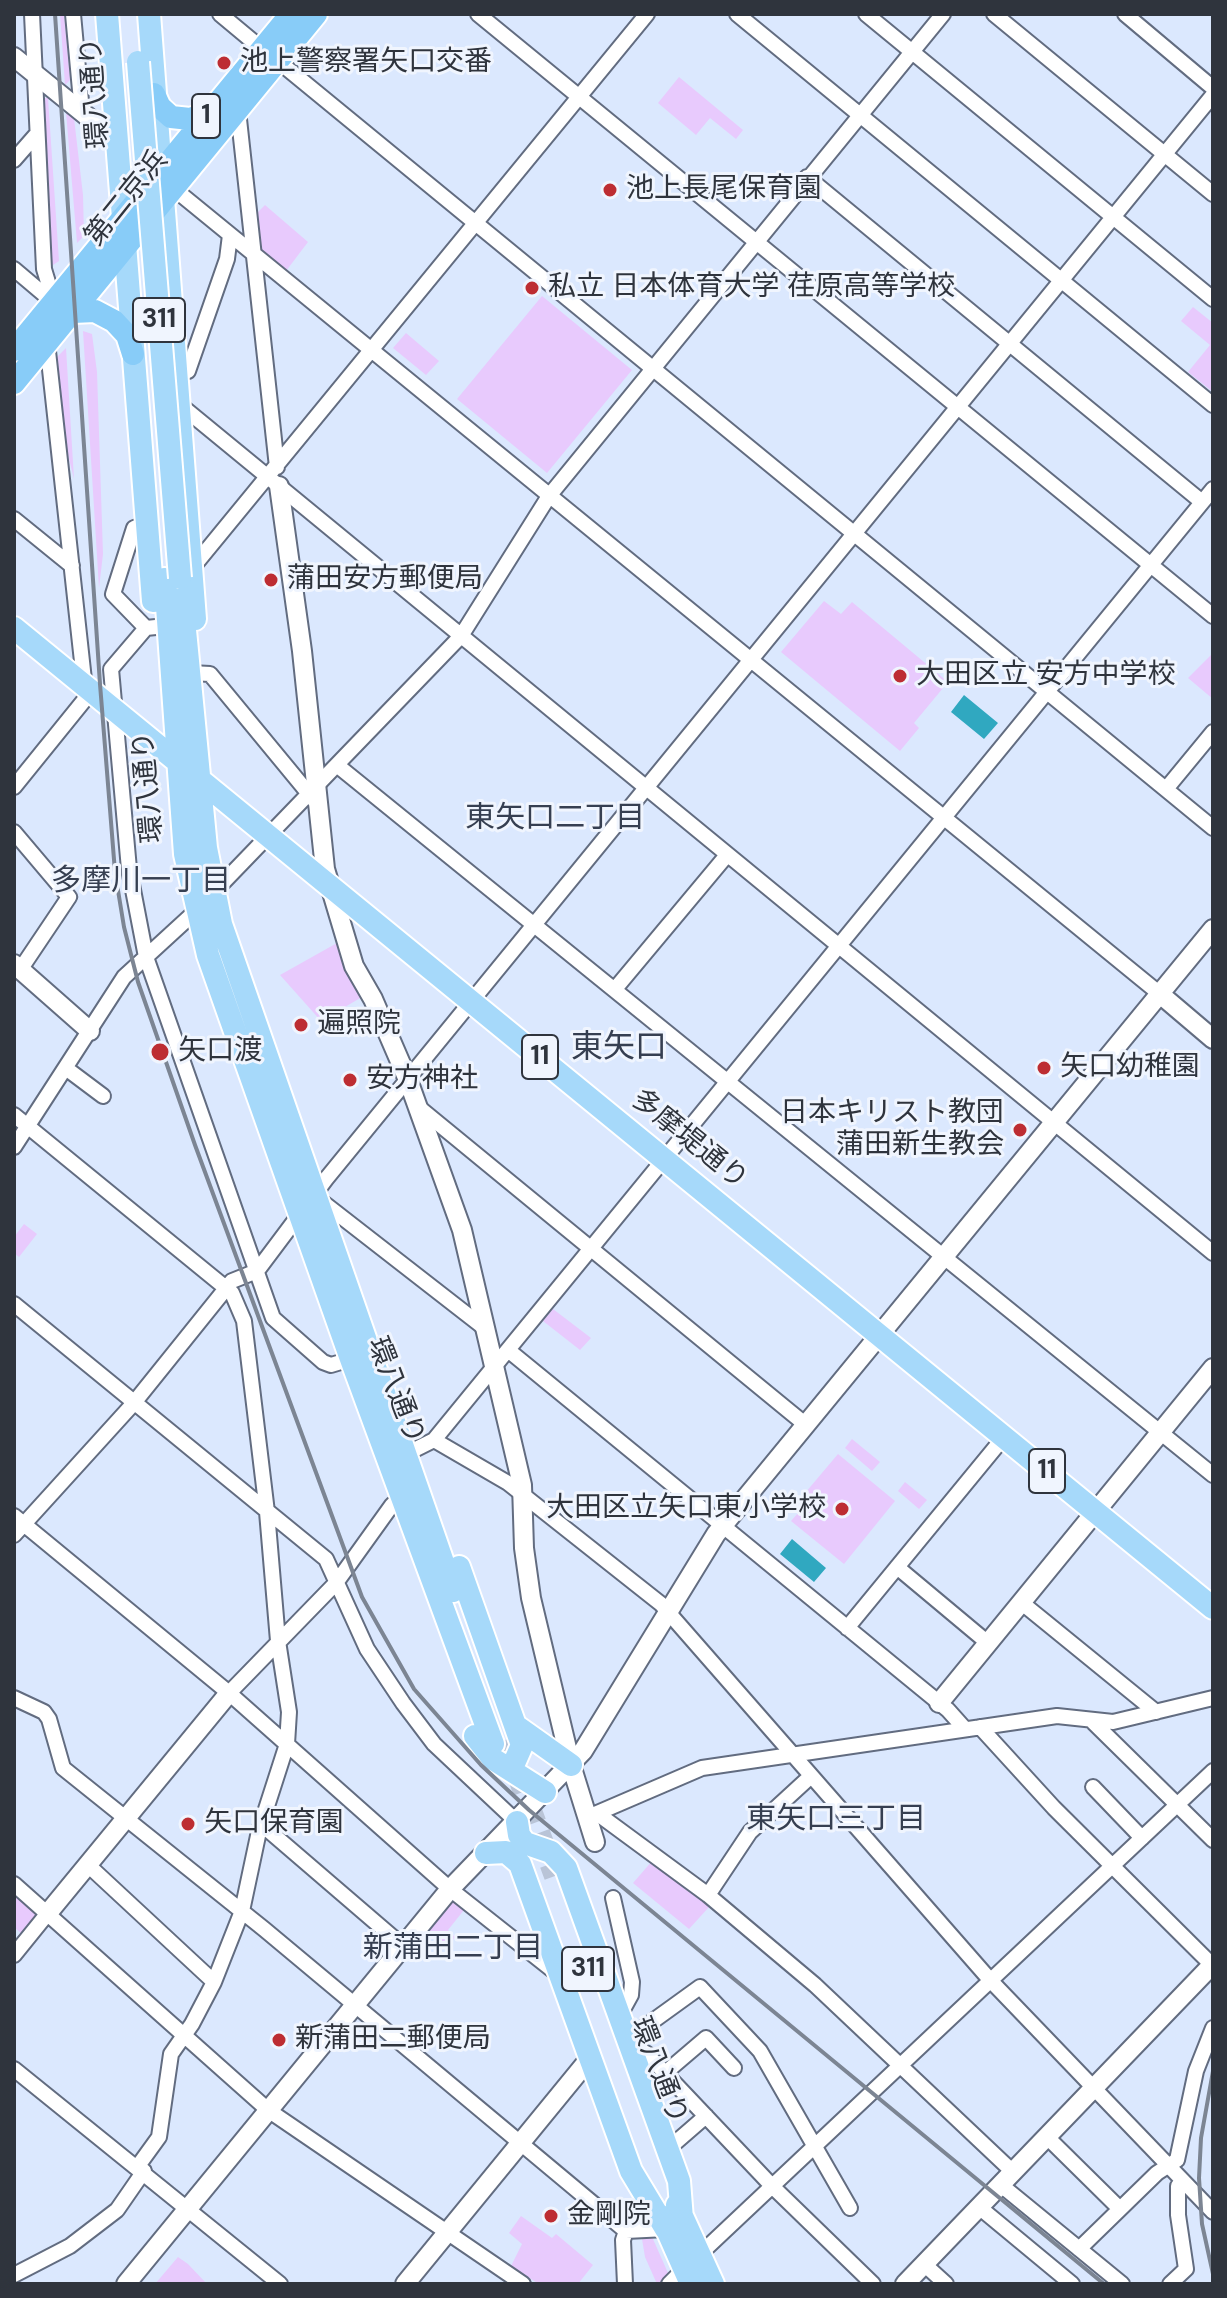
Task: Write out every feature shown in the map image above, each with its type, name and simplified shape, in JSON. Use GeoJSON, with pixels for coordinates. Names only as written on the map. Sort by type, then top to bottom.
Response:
{"type":"FeatureCollection","features":[{"type":"Feature","properties":{"kind":"highway","name":"第二京浜"},"geometry":{"type":"LineString","coordinates":[[14,383],[47,342],[63,307],[123,220],[165,187],[238,110],[291,14]]}},
{"type":"Feature","properties":{"kind":"highway","name":"第二京浜"},"geometry":{"type":"LineString","coordinates":[[14,350],[125,249],[208,113],[316,14]]}},
{"type":"Feature","properties":{"kind":"highway"},"geometry":{"type":"LineString","coordinates":[[154,94],[160,107],[171,117],[190,119],[208,113]]}},
{"type":"Feature","properties":{"kind":"highway"},"geometry":{"type":"LineString","coordinates":[[63,307],[95,311],[114,321],[127,335],[133,354]]}},
{"type":"Feature","properties":{"kind":"main road"},"geometry":{"type":"LineString","coordinates":[[107,14],[147,524],[151,628],[172,700]]}},
{"type":"Feature","properties":{"kind":"main road","name":"環八通り"},"geometry":{"type":"LineString","coordinates":[[120,14],[131,63],[179,575],[214,892],[231,957],[316,1197],[379,1404],[505,1737]]}},
{"type":"Feature","properties":{"kind":"main road","name":"環八通り"},"geometry":{"type":"LineString","coordinates":[[131,63],[135,14]]}},
{"type":"Feature","properties":{"kind":"main road"},"geometry":{"type":"LineString","coordinates":[[149,14],[157,130],[165,187],[179,404],[179,575]]}},
{"type":"Feature","properties":{"kind":"main road","name":"環八通り"},"geometry":{"type":"LineString","coordinates":[[179,575],[172,700],[185,854],[196,911],[351,1359],[379,1404]]}},
{"type":"Feature","properties":{"kind":"main road","name":"多摩堤通り"},"geometry":{"type":"LineString","coordinates":[[14,628],[1213,1608]]}},
{"type":"Feature","properties":{"kind":"main road"},"geometry":{"type":"LineString","coordinates":[[506,1767],[520,1754],[505,1737],[425,1445],[379,1404],[372,1435],[392,1505],[476,1737],[484,1751],[506,1767],[545,1792]]}},
{"type":"Feature","properties":{"kind":"main road"},"geometry":{"type":"LineString","coordinates":[[505,1737],[571,1765]]}},
{"type":"Feature","properties":{"kind":"main road"},"geometry":{"type":"LineString","coordinates":[[517,1822],[521,1839],[551,1852],[566,1868],[679,2181],[672,2229]]}},
{"type":"Feature","properties":{"kind":"main road"},"geometry":{"type":"LineString","coordinates":[[541,1849],[528,1858],[540,1876],[560,1976],[631,2171],[672,2229]]}},
{"type":"Feature","properties":{"kind":"main road"},"geometry":{"type":"LineString","coordinates":[[486,1853],[501,1850],[540,1876]]}},
{"type":"Feature","properties":{"kind":"main road","name":"環八通り"},"geometry":{"type":"LineString","coordinates":[[540,1876],[686,2273],[713,2284]]}},
{"type":"Feature","properties":{"kind":"street"},"geometry":{"type":"LineString","coordinates":[[32,14],[35,136],[44,269],[63,307]]}},
{"type":"Feature","properties":{"kind":"street"},"geometry":{"type":"LineString","coordinates":[[73,14],[82,112]]}},
{"type":"Feature","properties":{"kind":"street"},"geometry":{"type":"LineString","coordinates":[[478,14],[1213,616]]}},
{"type":"Feature","properties":{"kind":"street"},"geometry":{"type":"LineString","coordinates":[[276,463],[647,14]]}},
{"type":"Feature","properties":{"kind":"street"},"geometry":{"type":"LineString","coordinates":[[737,14],[1213,405]]}},
{"type":"Feature","properties":{"kind":"street"},"geometry":{"type":"LineString","coordinates":[[866,14],[1213,299]]}},
{"type":"Feature","properties":{"kind":"street"},"geometry":{"type":"LineString","coordinates":[[214,892],[270,836],[315,797],[338,766],[461,636],[549,496],[943,14]]}},
{"type":"Feature","properties":{"kind":"street"},"geometry":{"type":"LineString","coordinates":[[994,14],[1213,194]]}},
{"type":"Feature","properties":{"kind":"street"},"geometry":{"type":"LineString","coordinates":[[1125,14],[1213,88]]}},
{"type":"Feature","properties":{"kind":"street"},"geometry":{"type":"LineString","coordinates":[[222,15],[1213,828]]}},
{"type":"Feature","properties":{"kind":"street"},"geometry":{"type":"LineString","coordinates":[[14,57],[104,130],[116,133],[157,130]]}},
{"type":"Feature","properties":{"kind":"street"},"geometry":{"type":"LineString","coordinates":[[560,1976],[450,1889],[229,1693],[17,1525],[133,1404],[232,1281],[257,1271],[316,1197],[326,1179],[1213,95]]}},
{"type":"Feature","properties":{"kind":"street"},"geometry":{"type":"LineString","coordinates":[[238,110],[276,463],[273,482],[325,869],[354,966],[373,999],[408,1080],[462,1230],[487,1330],[521,1493],[531,1598],[571,1765],[593,1815],[595,1842]]}},
{"type":"Feature","properties":{"kind":"street"},"geometry":{"type":"LineString","coordinates":[[14,160],[35,136]]}},
{"type":"Feature","properties":{"kind":"street"},"geometry":{"type":"LineString","coordinates":[[807,177],[1202,502]]}},
{"type":"Feature","properties":{"kind":"street"},"geometry":{"type":"LineString","coordinates":[[165,187],[253,252],[1213,1039]]}},
{"type":"Feature","properties":{"kind":"street"},"geometry":{"type":"LineString","coordinates":[[176,373],[188,371],[227,259],[230,235]]}},
{"type":"Feature","properties":{"kind":"street"},"geometry":{"type":"LineString","coordinates":[[14,269],[63,307]]}},
{"type":"Feature","properties":{"kind":"street"},"geometry":{"type":"LineString","coordinates":[[14,787],[86,698],[47,342]]}},
{"type":"Feature","properties":{"kind":"street"},"geometry":{"type":"LineString","coordinates":[[179,404],[1213,1253]]}},
{"type":"Feature","properties":{"kind":"street"},"geometry":{"type":"LineString","coordinates":[[179,575],[273,482]]}},
{"type":"Feature","properties":{"kind":"street"},"geometry":{"type":"LineString","coordinates":[[1213,489],[495,1366],[425,1445],[521,1493],[669,1612],[991,1981],[1213,2212]]}},
{"type":"Feature","properties":{"kind":"street"},"geometry":{"type":"LineString","coordinates":[[14,519],[72,566]]}},
{"type":"Feature","properties":{"kind":"street"},"geometry":{"type":"LineString","coordinates":[[147,524],[134,528],[113,594],[151,628],[111,669],[129,869],[146,957],[276,1324],[323,1362],[331,1365],[351,1359]]}},
{"type":"Feature","properties":{"kind":"street"},"geometry":{"type":"LineString","coordinates":[[191,673],[210,674],[315,797]]}},
{"type":"Feature","properties":{"kind":"street"},"geometry":{"type":"LineString","coordinates":[[1166,789],[1213,732]]}},
{"type":"Feature","properties":{"kind":"street"},"geometry":{"type":"LineString","coordinates":[[338,766],[1213,1475]]}},
{"type":"Feature","properties":{"kind":"street"},"geometry":{"type":"LineString","coordinates":[[14,832],[69,897],[17,967],[90,1031]]}},
{"type":"Feature","properties":{"kind":"street"},"geometry":{"type":"LineString","coordinates":[[615,989],[727,855]]}},
{"type":"Feature","properties":{"kind":"street"},"geometry":{"type":"LineString","coordinates":[[14,1147],[30,1128],[124,977],[196,911]]}},
{"type":"Feature","properties":{"kind":"street"},"geometry":{"type":"LineString","coordinates":[[126,2284],[450,1889],[583,1751],[723,1527],[1213,929]]}},
{"type":"Feature","properties":{"kind":"street"},"geometry":{"type":"LineString","coordinates":[[67,1069],[103,1096]]}},
{"type":"Feature","properties":{"kind":"street"},"geometry":{"type":"LineString","coordinates":[[417,1105],[806,1425]]}},
{"type":"Feature","properties":{"kind":"street"},"geometry":{"type":"LineString","coordinates":[[14,1115],[232,1293],[244,1321],[267,1512],[278,1641],[289,1712],[287,1744],[261,1824],[242,1911],[214,1982],[167,2065],[157,2143],[117,2210],[70,2246],[14,2275]]}},
{"type":"Feature","properties":{"kind":"street"},"geometry":{"type":"LineString","coordinates":[[316,1197],[487,1330]]}},
{"type":"Feature","properties":{"kind":"street"},"geometry":{"type":"LineString","coordinates":[[14,1304],[326,1559],[367,1649],[403,1703],[434,1744],[517,1822]]}},
{"type":"Feature","properties":{"kind":"street"},"geometry":{"type":"LineString","coordinates":[[508,1350],[973,1728],[1212,1964],[905,2284]]}},
{"type":"Feature","properties":{"kind":"street"},"geometry":{"type":"LineString","coordinates":[[939,1703],[1213,1368]]}},
{"type":"Feature","properties":{"kind":"street"},"geometry":{"type":"LineString","coordinates":[[847,1628],[1004,1437]]}},
{"type":"Feature","properties":{"kind":"street"},"geometry":{"type":"LineString","coordinates":[[14,1955],[229,1693],[336,1583],[392,1505]]}},
{"type":"Feature","properties":{"kind":"street"},"geometry":{"type":"LineString","coordinates":[[897,1567],[988,1643]]}},
{"type":"Feature","properties":{"kind":"street"},"geometry":{"type":"LineString","coordinates":[[1022,1603],[1156,1712]]}},
{"type":"Feature","properties":{"kind":"street"},"geometry":{"type":"LineString","coordinates":[[14,1698],[44,1712],[63,1768],[124,1820],[242,1911],[626,2231],[672,2229]]}},
{"type":"Feature","properties":{"kind":"street"},"geometry":{"type":"LineString","coordinates":[[593,1815],[651,1793],[690,1771],[790,1753],[1057,1716],[1113,1722],[1213,1698]]}},
{"type":"Feature","properties":{"kind":"street"},"geometry":{"type":"LineString","coordinates":[[1091,1720],[1213,1840]]}},
{"type":"Feature","properties":{"kind":"street"},"geometry":{"type":"LineString","coordinates":[[686,2273],[772,2186],[1213,1771]]}},
{"type":"Feature","properties":{"kind":"street"},"geometry":{"type":"LineString","coordinates":[[708,1895],[750,1832],[811,1776]]}},
{"type":"Feature","properties":{"kind":"street"},"geometry":{"type":"LineString","coordinates":[[1093,1787],[1142,1838]]}},
{"type":"Feature","properties":{"kind":"street"},"geometry":{"type":"LineString","coordinates":[[593,1815],[708,1895],[815,1985],[900,2066],[1079,2249],[1122,2284]]}},
{"type":"Feature","properties":{"kind":"street"},"geometry":{"type":"LineString","coordinates":[[261,1824],[403,1946]]}},
{"type":"Feature","properties":{"kind":"street"},"geometry":{"type":"LineString","coordinates":[[88,1865],[214,1982]]}},
{"type":"Feature","properties":{"kind":"street"},"geometry":{"type":"LineString","coordinates":[[14,1884],[268,2110],[523,2284]]}},
{"type":"Feature","properties":{"kind":"street"},"geometry":{"type":"LineString","coordinates":[[613,1898],[632,1982],[629,2001],[620,2015]]}},
{"type":"Feature","properties":{"kind":"street"},"geometry":{"type":"LineString","coordinates":[[850,2208],[760,2051],[700,1987],[630,2043],[646,2053],[772,2186],[873,2284]]}},
{"type":"Feature","properties":{"kind":"street"},"geometry":{"type":"LineString","coordinates":[[1079,2249],[1177,2160],[1196,2071],[1213,2028]]}},
{"type":"Feature","properties":{"kind":"street"},"geometry":{"type":"LineString","coordinates":[[665,2073],[706,2038],[734,2068]]}},
{"type":"Feature","properties":{"kind":"street"},"geometry":{"type":"LineString","coordinates":[[405,2284],[590,2058]]}},
{"type":"Feature","properties":{"kind":"street"},"geometry":{"type":"LineString","coordinates":[[14,2069],[280,2284]]}},
{"type":"Feature","properties":{"kind":"street"},"geometry":{"type":"LineString","coordinates":[[668,2149],[706,2116]]}},
{"type":"Feature","properties":{"kind":"street"},"geometry":{"type":"LineString","coordinates":[[1047,2137],[1120,2209]]}},
{"type":"Feature","properties":{"kind":"street"},"geometry":{"type":"LineString","coordinates":[[1170,2284],[1186,2269],[1178,2215],[1178,2186],[1183,2181]]}},
{"type":"Feature","properties":{"kind":"street"},"geometry":{"type":"LineString","coordinates":[[979,2207],[1054,2279],[1072,2284]]}},
{"type":"Feature","properties":{"kind":"street"},"geometry":{"type":"LineString","coordinates":[[625,2284],[623,2240],[626,2231]]}},
{"type":"Feature","properties":{"kind":"street"},"geometry":{"type":"LineString","coordinates":[[924,2264],[946,2284]]}},
{"type":"Feature","properties":{"kind":"shaded area"},"geometry":{"type":"Polygon","coordinates":[[[60,14],[64,14],[70,80],[65,85],[60,14]]]}},
{"type":"Feature","properties":{"kind":"shaded area"},"geometry":{"type":"Polygon","coordinates":[[[679,77],[743,130],[736,139],[710,118],[696,135],[658,103],[679,77]]]}},
{"type":"Feature","properties":{"kind":"shaded area"},"geometry":{"type":"Polygon","coordinates":[[[45,98],[48,98],[59,261],[53,265],[48,260],[45,98]]]}},
{"type":"Feature","properties":{"kind":"shaded area"},"geometry":{"type":"Polygon","coordinates":[[[66,112],[74,118],[83,195],[84,236],[77,243],[66,112]]]}},
{"type":"Feature","properties":{"kind":"shaded area"},"geometry":{"type":"Polygon","coordinates":[[[265,205],[308,242],[286,271],[254,244],[252,218],[265,205]]]}},
{"type":"Feature","properties":{"kind":"shaded area"},"geometry":{"type":"Polygon","coordinates":[[[542,296],[632,370],[547,473],[457,399],[542,296]]]}},
{"type":"Feature","properties":{"kind":"shaded area"},"geometry":{"type":"Polygon","coordinates":[[[1193,307],[1213,323],[1213,392],[1188,372],[1210,345],[1181,321],[1193,307]]]}},
{"type":"Feature","properties":{"kind":"shaded area"},"geometry":{"type":"Polygon","coordinates":[[[83,331],[92,334],[97,372],[103,554],[99,588],[83,331]]]}},
{"type":"Feature","properties":{"kind":"shaded area"},"geometry":{"type":"Polygon","coordinates":[[[406,333],[439,361],[426,375],[393,348],[406,333]]]}},
{"type":"Feature","properties":{"kind":"shaded area"},"geometry":{"type":"Polygon","coordinates":[[[66,348],[74,479],[58,414],[55,359],[66,348]]]}},
{"type":"Feature","properties":{"kind":"shaded area"},"geometry":{"type":"Polygon","coordinates":[[[824,601],[841,614],[852,602],[948,682],[914,723],[919,728],[900,751],[781,652],[824,601]]]}},
{"type":"Feature","properties":{"kind":"shaded area"},"geometry":{"type":"Polygon","coordinates":[[[1213,653],[1213,699],[1188,678],[1213,653]]]}},
{"type":"Feature","properties":{"kind":"shaded area"},"geometry":{"type":"Polygon","coordinates":[[[337,943],[346,969],[362,997],[321,1021],[280,975],[337,943]]]}},
{"type":"Feature","properties":{"kind":"shaded area"},"geometry":{"type":"Polygon","coordinates":[[[24,1224],[37,1234],[19,1257],[14,1253],[14,1237],[24,1224]]]}},
{"type":"Feature","properties":{"kind":"shaded area"},"geometry":{"type":"Polygon","coordinates":[[[553,1309],[591,1338],[580,1350],[543,1321],[553,1309]]]}},
{"type":"Feature","properties":{"kind":"shaded area"},"geometry":{"type":"Polygon","coordinates":[[[852,1439],[880,1462],[872,1471],[845,1448],[852,1439]]]}},
{"type":"Feature","properties":{"kind":"shaded area"},"geometry":{"type":"Polygon","coordinates":[[[838,1454],[895,1501],[844,1564],[791,1521],[806,1504],[800,1499],[838,1454]]]}},
{"type":"Feature","properties":{"kind":"shaded area"},"geometry":{"type":"Polygon","coordinates":[[[905,1482],[927,1500],[919,1509],[898,1491],[905,1482]]]}},
{"type":"Feature","properties":{"kind":"shaded area"},"geometry":{"type":"Polygon","coordinates":[[[653,1860],[710,1906],[689,1929],[633,1883],[653,1860]]]}},
{"type":"Feature","properties":{"kind":"shaded area"},"geometry":{"type":"Polygon","coordinates":[[[14,1892],[39,1914],[22,1934],[14,1927],[14,1892]]]}},
{"type":"Feature","properties":{"kind":"shaded area"},"geometry":{"type":"Polygon","coordinates":[[[451,1900],[464,1910],[448,1930],[455,1937],[447,1948],[426,1931],[451,1900]]]}},
{"type":"Feature","properties":{"kind":"shaded area"},"geometry":{"type":"Polygon","coordinates":[[[521,2216],[552,2238],[556,2234],[593,2265],[578,2284],[539,2284],[511,2266],[522,2244],[509,2233],[521,2216]]]}},
{"type":"Feature","properties":{"kind":"shaded area"},"geometry":{"type":"Polygon","coordinates":[[[648,2236],[653,2239],[668,2273],[661,2284],[657,2284],[645,2257],[642,2239],[648,2236]]]}},
{"type":"Feature","properties":{"kind":"shaded area"},"geometry":{"type":"Polygon","coordinates":[[[178,2257],[188,2264],[207,2284],[155,2284],[178,2257]]]}},
{"type":"Feature","properties":{"kind":"water"},"geometry":{"type":"Polygon","coordinates":[[[964,695],[998,723],[984,739],[951,712],[964,695]]]}},
{"type":"Feature","properties":{"kind":"water"},"geometry":{"type":"Polygon","coordinates":[[[792,1539],[826,1568],[814,1582],[780,1554],[792,1539]]]}},
{"type":"Feature","properties":{"kind":"tunnel"},"geometry":{"type":"LineString","coordinates":[[505,1740],[555,1876]]}},
{"type":"Feature","properties":{"kind":"railway"},"geometry":{"type":"LineString","coordinates":[[55,14],[100,684],[115,872],[124,927],[138,982],[195,1145],[362,1597],[414,1689],[481,1765],[529,1810],[1104,2284]]}},
{"type":"Feature","properties":{"kind":"railway"},"geometry":{"type":"LineString","coordinates":[[1213,2071],[1201,2138],[1199,2178],[1202,2224],[1213,2274]]}},
{"type":"Feature","properties":{"kind":"place","name":"池上警察署矢口交番"},"geometry":{"type":"Point","coordinates":[224,63]}},
{"type":"Feature","properties":{"kind":"place","name":"池上長尾保育園"},"geometry":{"type":"Point","coordinates":[610,190]}},
{"type":"Feature","properties":{"kind":"place","name":"私立 日本体育大学 荏原高等学校"},"geometry":{"type":"Point","coordinates":[532,288]}},
{"type":"Feature","properties":{"kind":"place","name":"蒲田安方郵便局"},"geometry":{"type":"Point","coordinates":[271,580]}},
{"type":"Feature","properties":{"kind":"place","name":"大田区立 安方中学校"},"geometry":{"type":"Point","coordinates":[900,676]}},
{"type":"Feature","properties":{"kind":"place","name":"遍照院"},"geometry":{"type":"Point","coordinates":[301,1025]}},
{"type":"Feature","properties":{"kind":"place","name":"矢口渡"},"geometry":{"type":"Point","coordinates":[160,1052]}},
{"type":"Feature","properties":{"kind":"place","name":"矢口幼稚園"},"geometry":{"type":"Point","coordinates":[1044,1068]}},
{"type":"Feature","properties":{"kind":"place","name":"安方神社"},"geometry":{"type":"Point","coordinates":[350,1080]}},
{"type":"Feature","properties":{"kind":"place","name":"日本キリスト教団 蒲田新生教会"},"geometry":{"type":"Point","coordinates":[1020,1130]}},
{"type":"Feature","properties":{"kind":"place","name":"大田区立矢口東小学校"},"geometry":{"type":"Point","coordinates":[842,1509]}},
{"type":"Feature","properties":{"kind":"place","name":"矢口保育園"},"geometry":{"type":"Point","coordinates":[188,1824]}},
{"type":"Feature","properties":{"kind":"place","name":"新蒲田二郵便局"},"geometry":{"type":"Point","coordinates":[279,2040]}},
{"type":"Feature","properties":{"kind":"place","name":"金剛院"},"geometry":{"type":"Point","coordinates":[551,2216]}},
{"type":"Feature","properties":{"kind":"district","name":"東矢口二丁目"},"geometry":{"type":"Point","coordinates":[555,819]}},
{"type":"Feature","properties":{"kind":"district","name":"多摩川一丁目"},"geometry":{"type":"Point","coordinates":[141,882]}},
{"type":"Feature","properties":{"kind":"district","name":"東矢口"},"geometry":{"type":"Point","coordinates":[619,1049]}},
{"type":"Feature","properties":{"kind":"district","name":"東矢口三丁目"},"geometry":{"type":"Point","coordinates":[836,1820]}},
{"type":"Feature","properties":{"kind":"district","name":"新蒲田二丁目"},"geometry":{"type":"Point","coordinates":[453,1949]}}]}
